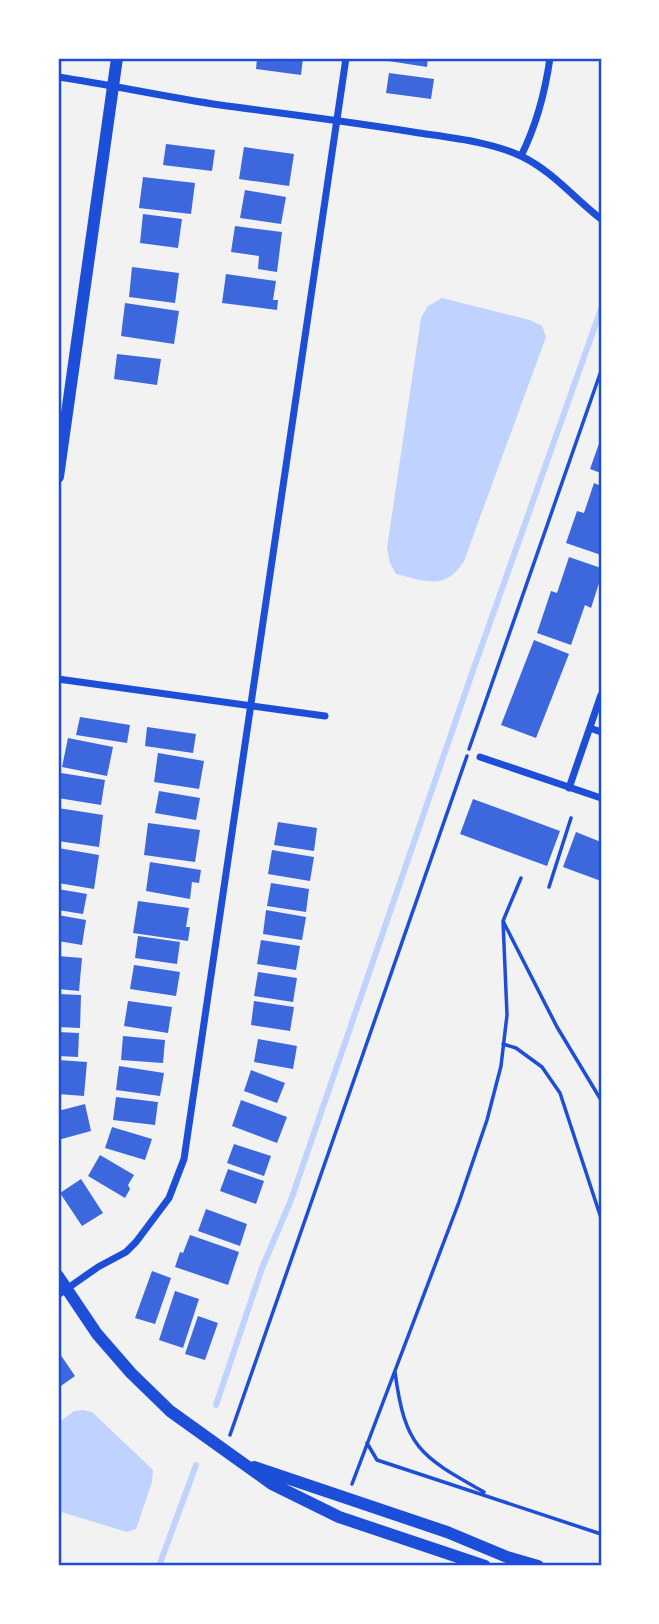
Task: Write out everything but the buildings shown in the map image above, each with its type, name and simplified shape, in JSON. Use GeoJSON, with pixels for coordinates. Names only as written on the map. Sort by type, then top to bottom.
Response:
{"type":"FeatureCollection","features":[{"type":"Feature","properties":{"kind":"street"},"geometry":{"type":"LineString","coordinates":[[58,477],[117,58]]}},
{"type":"Feature","properties":{"kind":"street"},"geometry":{"type":"LineString","coordinates":[[62,1292],[136,1242],[169,1198],[184,1159],[346,58]]}},
{"type":"Feature","properties":{"kind":"street"},"geometry":{"type":"LineString","coordinates":[[521,156],[541,108],[550,58]]}},
{"type":"Feature","properties":{"kind":"street"},"geometry":{"type":"LineString","coordinates":[[58,77],[217,104],[461,140],[521,156],[557,180],[601,219]]}},
{"type":"Feature","properties":{"kind":"street"},"geometry":{"type":"LineString","coordinates":[[58,679],[325,716]]}},
{"type":"Feature","properties":{"kind":"street"},"geometry":{"type":"LineString","coordinates":[[569,788],[601,695]]}},
{"type":"Feature","properties":{"kind":"street"},"geometry":{"type":"LineString","coordinates":[[590,728],[601,732]]}},
{"type":"Feature","properties":{"kind":"street"},"geometry":{"type":"LineString","coordinates":[[480,757],[601,798]]}},
{"type":"Feature","properties":{"kind":"street"},"geometry":{"type":"LineString","coordinates":[[58,1276],[62,1292],[97,1335],[170,1411],[272,1484],[339,1517],[485,1566]]}},
{"type":"Feature","properties":{"kind":"street"},"geometry":{"type":"LineString","coordinates":[[247,1466],[272,1472],[447,1532],[507,1557],[538,1566]]}},
{"type":"Feature","properties":{"kind":"path"},"geometry":{"type":"LineString","coordinates":[[230,1435],[601,371]]}},
{"type":"Feature","properties":{"kind":"path"},"geometry":{"type":"LineString","coordinates":[[549,887],[572,818]]}},
{"type":"Feature","properties":{"kind":"path"},"geometry":{"type":"LineString","coordinates":[[346,1499],[487,1120],[501,1066],[507,1015],[503,921],[520,878]]}},
{"type":"Feature","properties":{"kind":"path"},"geometry":{"type":"LineString","coordinates":[[503,921],[557,1027],[601,1100]]}},
{"type":"Feature","properties":{"kind":"path"},"geometry":{"type":"LineString","coordinates":[[503,1044],[516,1048],[542,1067],[560,1093],[601,1218]]}},
{"type":"Feature","properties":{"kind":"path"},"geometry":{"type":"LineString","coordinates":[[395,1372],[399,1405],[410,1436],[439,1467],[495,1499]]}},
{"type":"Feature","properties":{"kind":"path"},"geometry":{"type":"LineString","coordinates":[[367,1443],[377,1460],[601,1534]]}},
{"type":"Feature","properties":{"kind":"water"},"geometry":{"type":"Polygon","coordinates":[[[442,298],[530,320],[542,326],[546,337],[464,561],[450,577],[426,581],[396,574],[387,548],[421,318],[428,306],[442,298]]]}},
{"type":"Feature","properties":{"kind":"water"},"geometry":{"type":"Polygon","coordinates":[[[74,1411],[92,1412],[153,1470],[152,1482],[136,1529],[127,1532],[58,1511],[58,1423],[74,1411]]]}},
{"type":"Feature","properties":{"kind":"waterway"},"geometry":{"type":"LineString","coordinates":[[216,1405],[262,1268],[291,1200],[470,679],[601,309]]}},
{"type":"Feature","properties":{"kind":"waterway"},"geometry":{"type":"LineString","coordinates":[[159,1566],[196,1465]]}}]}
